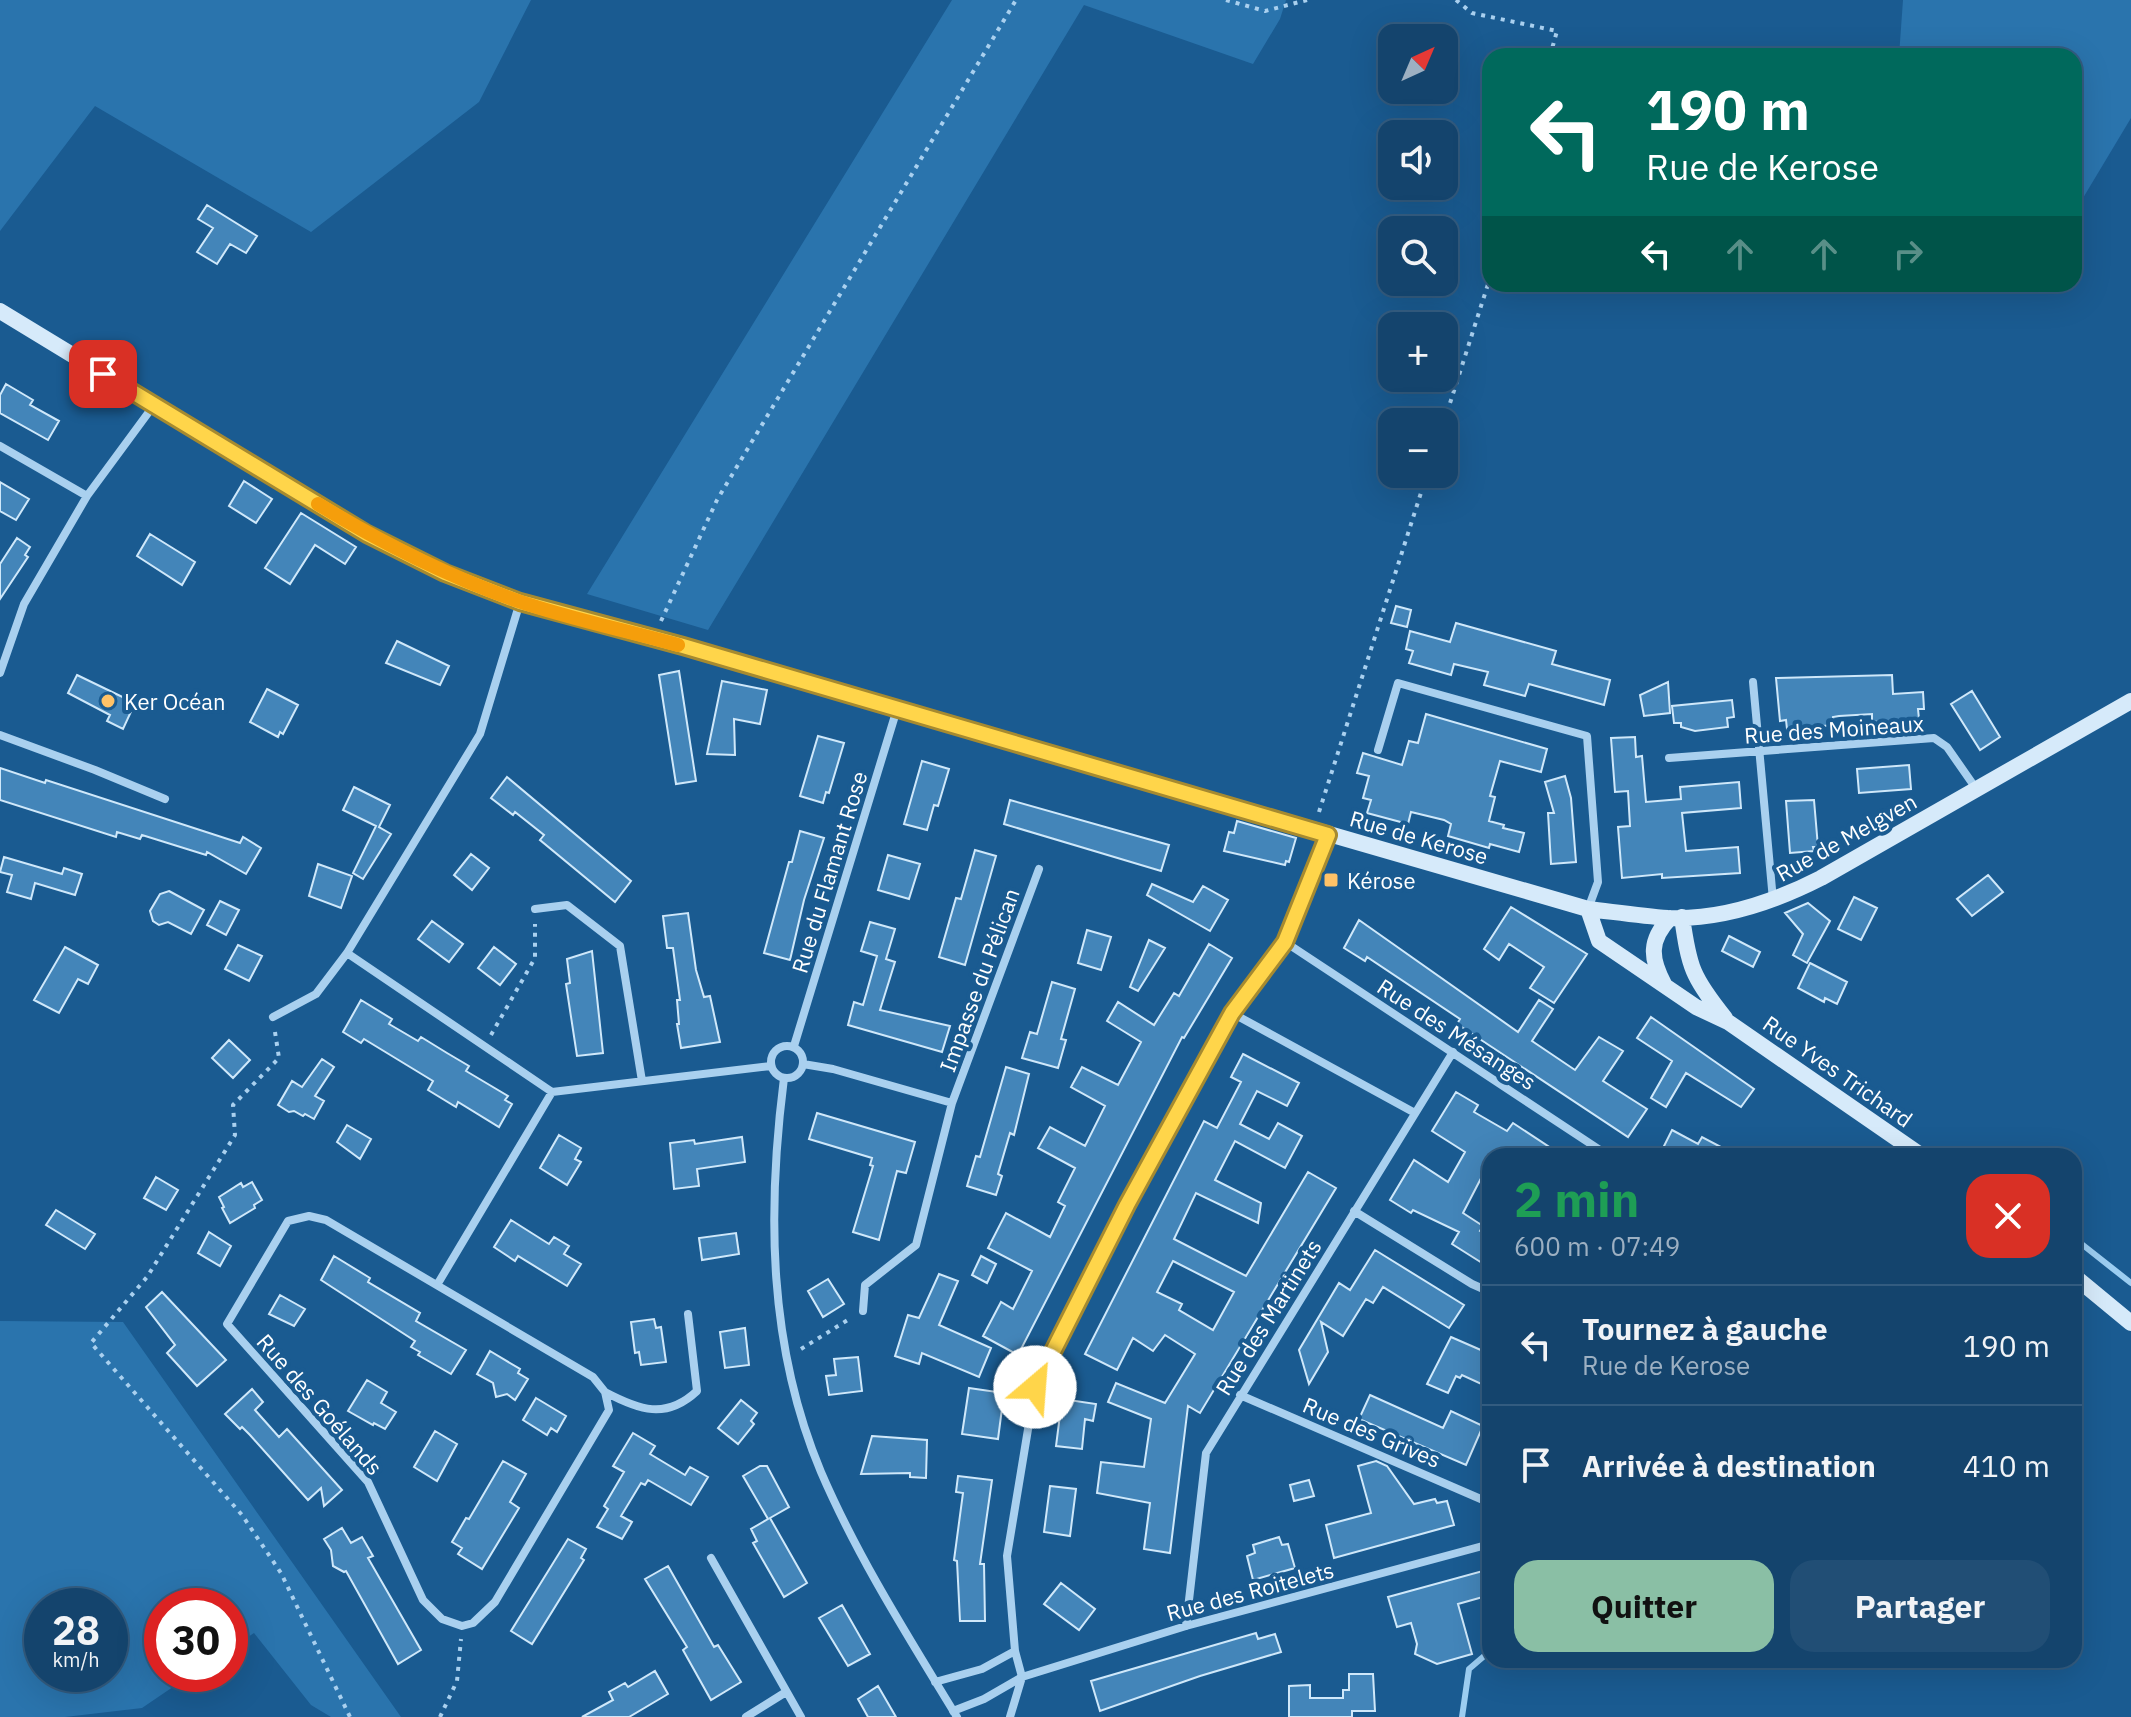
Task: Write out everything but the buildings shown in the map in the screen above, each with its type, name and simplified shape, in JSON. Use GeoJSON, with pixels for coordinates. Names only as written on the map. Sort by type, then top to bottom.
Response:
{"type":"FeatureCollection","features":[{"type":"Feature","properties":{"kind":"main road","name":"Rue de Kerose"},"geometry":{"type":"LineString","coordinates":[[0,311],[367,534],[445,573],[520,602],[1588,909]]}},
{"type":"Feature","properties":{"kind":"main road","name":"Rue de Melgven"},"geometry":{"type":"LineString","coordinates":[[1588,909],[1676,917],[1723,913],[1773,901],[1821,878],[2131,701]]}},
{"type":"Feature","properties":{"kind":"main road"},"geometry":{"type":"LineString","coordinates":[[1588,909],[1599,941],[1696,1007],[1728,1022]]}},
{"type":"Feature","properties":{"kind":"main road"},"geometry":{"type":"LineString","coordinates":[[1664,986],[1653,963],[1652,952],[1660,928],[1676,917],[1687,956],[1701,989],[1728,1022]]}},
{"type":"Feature","properties":{"kind":"main road","name":"Rue Yves Trichard"},"geometry":{"type":"LineString","coordinates":[[1728,1022],[1910,1148]]}},
{"type":"Feature","properties":{"kind":"main road"},"geometry":{"type":"LineString","coordinates":[[2082,1283],[2131,1323]]}},
{"type":"Feature","properties":{"kind":"street"},"geometry":{"type":"LineString","coordinates":[[0,673],[24,604],[87,496],[154,405]]}},
{"type":"Feature","properties":{"kind":"street"},"geometry":{"type":"LineString","coordinates":[[0,446],[87,496]]}},
{"type":"Feature","properties":{"kind":"street"},"geometry":{"type":"LineString","coordinates":[[273,1017],[316,994],[347,953],[480,734],[520,602]]}},
{"type":"Feature","properties":{"kind":"street"},"geometry":{"type":"LineString","coordinates":[[1753,682],[1773,901]]}},
{"type":"Feature","properties":{"kind":"street"},"geometry":{"type":"LineString","coordinates":[[1378,750],[1398,683],[1587,736],[1598,882],[1588,909]]}},
{"type":"Feature","properties":{"kind":"street","name":"Rue du Flamant Rose"},"geometry":{"type":"LineString","coordinates":[[794,1046],[897,708]]}},
{"type":"Feature","properties":{"kind":"street"},"geometry":{"type":"LineString","coordinates":[[0,735],[165,799]]}},
{"type":"Feature","properties":{"kind":"street","name":"Rue des Moineaux"},"geometry":{"type":"LineString","coordinates":[[1669,758],[1934,738],[1947,747],[1977,790]]}},
{"type":"Feature","properties":{"kind":"street"},"geometry":{"type":"LineString","coordinates":[[1010,1717],[1022,1677],[1015,1651],[1007,1556],[1035,1387],[1127,1205],[1232,1013],[1285,942],[1321,832]]}},
{"type":"Feature","properties":{"kind":"street","name":"Impasse du Pélican"},"geometry":{"type":"LineString","coordinates":[[863,1311],[865,1285],[916,1245],[952,1103],[1039,869]]}},
{"type":"Feature","properties":{"kind":"street"},"geometry":{"type":"LineString","coordinates":[[535,909],[567,905],[620,946],[642,1081]]}},
{"type":"Feature","properties":{"kind":"street","name":"Rue des Mésanges"},"geometry":{"type":"LineString","coordinates":[[1285,942],[1597,1148]]}},
{"type":"Feature","properties":{"kind":"street"},"geometry":{"type":"LineString","coordinates":[[347,953],[552,1092],[771,1066]]}},
{"type":"Feature","properties":{"kind":"street"},"geometry":{"type":"LineString","coordinates":[[1232,1013],[1415,1113]]}},
{"type":"Feature","properties":{"kind":"street"},"geometry":{"type":"LineString","coordinates":[[787,1045],[801,1052],[803,1064],[797,1075],[784,1078],[776,1074],[771,1066],[774,1051],[787,1045]]}},
{"type":"Feature","properties":{"kind":"street","name":"Rue des Martinets"},"geometry":{"type":"LineString","coordinates":[[1186,1626],[1206,1453],[1453,1052]]}},
{"type":"Feature","properties":{"kind":"street","name":"Impasse du Pélican"},"geometry":{"type":"LineString","coordinates":[[803,1064],[833,1069],[952,1103]]}},
{"type":"Feature","properties":{"kind":"street"},"geometry":{"type":"LineString","coordinates":[[784,1078],[772,1234],[776,1288],[802,1416],[845,1525],[955,1714]]}},
{"type":"Feature","properties":{"kind":"street"},"geometry":{"type":"LineString","coordinates":[[437,1285],[552,1092]]}},
{"type":"Feature","properties":{"kind":"street"},"geometry":{"type":"LineString","coordinates":[[1354,1211],[1482,1288]]}},
{"type":"Feature","properties":{"kind":"street","name":"Rue des Goélands"},"geometry":{"type":"LineString","coordinates":[[462,1626],[442,1619],[423,1600],[368,1482],[227,1324],[288,1221],[309,1216],[326,1220],[593,1377],[605,1392],[624,1402],[657,1411],[678,1404],[697,1391],[688,1314]]}},
{"type":"Feature","properties":{"kind":"street"},"geometry":{"type":"LineString","coordinates":[[462,1626],[473,1623],[495,1602],[609,1410],[605,1392]]}},
{"type":"Feature","properties":{"kind":"street","name":"Rue des Grives"},"geometry":{"type":"LineString","coordinates":[[1240,1395],[1482,1500]]}},
{"type":"Feature","properties":{"kind":"street","name":"Rue des Roitelets"},"geometry":{"type":"LineString","coordinates":[[955,1714],[1022,1677],[1186,1626],[1482,1546]]}},
{"type":"Feature","properties":{"kind":"street"},"geometry":{"type":"LineString","coordinates":[[711,1558],[801,1717]]}},
{"type":"Feature","properties":{"kind":"street"},"geometry":{"type":"LineString","coordinates":[[935,1682],[982,1669],[1015,1651]]}},
{"type":"Feature","properties":{"kind":"street"},"geometry":{"type":"LineString","coordinates":[[746,1717],[786,1692]]}},
{"type":"Feature","properties":{"kind":"path"},"geometry":{"type":"LineString","coordinates":[[653,638],[717,500],[1016,0]]}},
{"type":"Feature","properties":{"kind":"path"},"geometry":{"type":"LineString","coordinates":[[1226,0],[1265,11],[1307,0]]}},
{"type":"Feature","properties":{"kind":"path"},"geometry":{"type":"LineString","coordinates":[[1456,0],[1472,13],[1557,31],[1552,48]]}},
{"type":"Feature","properties":{"kind":"path"},"geometry":{"type":"LineString","coordinates":[[1448,408],[1486,292]]}},
{"type":"Feature","properties":{"kind":"path"},"geometry":{"type":"LineString","coordinates":[[1321,832],[1423,488]]}},
{"type":"Feature","properties":{"kind":"path"},"geometry":{"type":"LineString","coordinates":[[485,1047],[535,958],[535,909]]}},
{"type":"Feature","properties":{"kind":"path"},"geometry":{"type":"LineString","coordinates":[[273,1017],[279,1058],[233,1105],[235,1135],[147,1277],[91,1343],[242,1515],[281,1573],[350,1717]]}},
{"type":"Feature","properties":{"kind":"path"},"geometry":{"type":"LineString","coordinates":[[787,1354],[863,1311]]}},
{"type":"Feature","properties":{"kind":"path"},"geometry":{"type":"LineString","coordinates":[[440,1717],[457,1681],[462,1626]]}},
{"type":"Feature","properties":{"kind":"shaded area"},"geometry":{"type":"Polygon","coordinates":[[[0,0],[531,0],[479,102],[311,232],[95,106],[0,231],[0,0]]]}},
{"type":"Feature","properties":{"kind":"shaded area"},"geometry":{"type":"Polygon","coordinates":[[[952,0],[1286,0],[1280,19],[1253,64],[1084,5],[708,630],[587,594],[952,0]]]}},
{"type":"Feature","properties":{"kind":"shaded area"},"geometry":{"type":"Polygon","coordinates":[[[1903,0],[2131,0],[2131,118],[2082,200],[2082,48],[1900,48],[1903,0]]]}},
{"type":"Feature","properties":{"kind":"shaded area"},"geometry":{"type":"Polygon","coordinates":[[[0,1321],[123,1322],[401,1717],[331,1717],[311,1705],[254,1633],[248,1637],[248,1588],[144,1588],[144,1692],[166,1692],[142,1708],[65,1717],[0,1717],[0,1321]]]}},
{"type":"Feature","properties":{"kind":"waterway"},"geometry":{"type":"LineString","coordinates":[[2082,1244],[2131,1283]]}},
{"type":"Feature","properties":{"kind":"waterway"},"geometry":{"type":"LineString","coordinates":[[1462,1717],[1469,1669],[1482,1658]]}},
{"type":"Feature","properties":{"kind":"slow traffic"},"geometry":{"type":"LineString","coordinates":[[318,504],[367,534],[445,573],[520,602],[678,645]]}},
{"type":"Feature","properties":{"kind":"place","name":"Ker Océan"},"geometry":{"type":"Point","coordinates":[108,701]}},
{"type":"Feature","properties":{"kind":"place","name":"Kérose"},"geometry":{"type":"Point","coordinates":[1331,880]}},
{"type":"Feature","properties":{"kind":"route"},"geometry":{"type":"LineString","coordinates":[[103,374],[367,534],[445,573],[520,602],[683,646],[1328,835],[1285,942],[1232,1013],[1127,1205],[1035,1387]]}}]}
